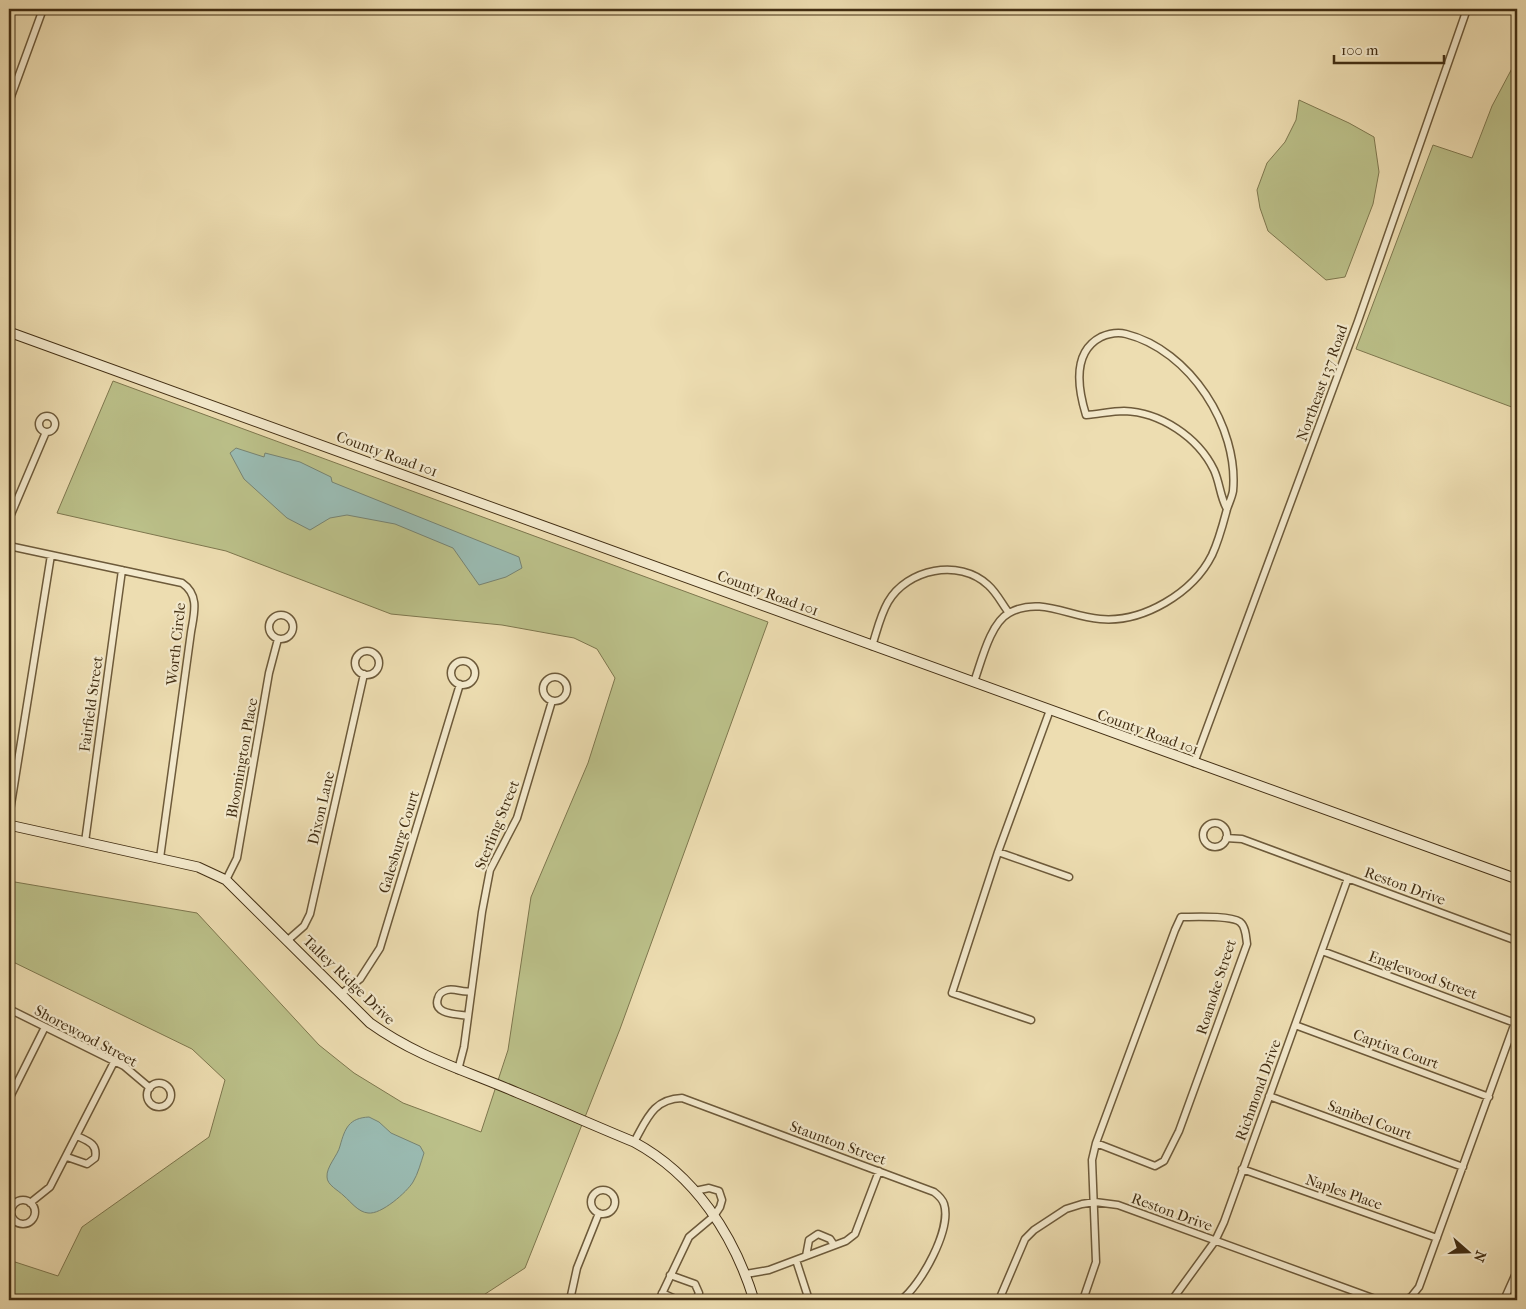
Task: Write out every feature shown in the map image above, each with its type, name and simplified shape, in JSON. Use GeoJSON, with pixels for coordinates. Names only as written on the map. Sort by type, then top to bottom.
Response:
{"type":"FeatureCollection","features":[{"type":"Feature","properties":{"kind":"street"},"geometry":{"type":"LineString","coordinates":[[9,102],[43,9]]}},
{"type":"Feature","properties":{"kind":"street","name":"Northeast 137 Road"},"geometry":{"type":"LineString","coordinates":[[1194,763],[1358,321],[1467,9]]}},
{"type":"Feature","properties":{"kind":"street","name":"County Road 101"},"geometry":{"type":"LineString","coordinates":[[9,332],[1517,879]]}},
{"type":"Feature","properties":{"kind":"street"},"geometry":{"type":"LineString","coordinates":[[974,682],[989,639],[999,620],[1009,613],[1030,606],[1056,608],[1086,617],[1111,620],[1152,609],[1189,586],[1211,557],[1233,492],[1230,448],[1224,428],[1213,404],[1196,380],[1159,348],[1126,334],[1108,334],[1092,342],[1082,358],[1079,376],[1081,399],[1086,415],[1124,411],[1141,414],[1172,424],[1206,455],[1214,470],[1222,502],[1227,509]]}},
{"type":"Feature","properties":{"kind":"street"},"geometry":{"type":"LineString","coordinates":[[9,519],[46,432]]}},
{"type":"Feature","properties":{"kind":"street","name":"Worth Circle"},"geometry":{"type":"LineString","coordinates":[[9,546],[182,583],[190,588],[195,603],[160,858]]}},
{"type":"Feature","properties":{"kind":"street"},"geometry":{"type":"LineString","coordinates":[[9,817],[50,555]]}},
{"type":"Feature","properties":{"kind":"street","name":"Fairfield Street"},"geometry":{"type":"LineString","coordinates":[[85,842],[122,570]]}},
{"type":"Feature","properties":{"kind":"street"},"geometry":{"type":"LineString","coordinates":[[872,646],[884,612],[895,593],[910,580],[931,572],[956,570],[978,578],[993,591],[1009,613]]}},
{"type":"Feature","properties":{"kind":"street","name":"Bloomington Place"},"geometry":{"type":"LineString","coordinates":[[226,880],[237,858],[268,682],[278,639]]}},
{"type":"Feature","properties":{"kind":"street","name":"Dixon Lane"},"geometry":{"type":"LineString","coordinates":[[288,940],[304,926],[310,914],[364,674]]}},
{"type":"Feature","properties":{"kind":"street","name":"Galesburg Court"},"geometry":{"type":"LineString","coordinates":[[342,994],[360,979],[380,948],[460,684]]}},
{"type":"Feature","properties":{"kind":"street","name":"Sterling Street"},"geometry":{"type":"LineString","coordinates":[[458,1070],[490,870],[517,818],[552,701]]}},
{"type":"Feature","properties":{"kind":"street"},"geometry":{"type":"LineString","coordinates":[[1031,1020],[952,993],[998,852],[1050,710]]}},
{"type":"Feature","properties":{"kind":"street","name":"Talley Ridge Drive"},"geometry":{"type":"LineString","coordinates":[[9,825],[198,866],[226,880],[370,1023],[390,1038],[416,1053],[518,1093],[634,1142],[652,1152],[676,1171],[695,1191],[732,1241],[746,1274],[754,1300]]}},
{"type":"Feature","properties":{"kind":"street","name":"Reston Drive"},"geometry":{"type":"LineString","coordinates":[[1226,838],[1242,839],[1517,941]]}},
{"type":"Feature","properties":{"kind":"street"},"geometry":{"type":"LineString","coordinates":[[998,852],[1069,877]]}},
{"type":"Feature","properties":{"kind":"street","name":"Richmond Drive"},"geometry":{"type":"LineString","coordinates":[[1172,1300],[1215,1240],[1348,878]]}},
{"type":"Feature","properties":{"kind":"street","name":"Roanoke Street"},"geometry":{"type":"LineString","coordinates":[[1083,1300],[1096,1262],[1092,1160],[1096,1143],[1181,917],[1231,919],[1240,922],[1246,931],[1246,944],[1179,1131],[1164,1161],[1155,1166],[1096,1143]]}},
{"type":"Feature","properties":{"kind":"street","name":"Englewood Street"},"geometry":{"type":"LineString","coordinates":[[1322,950],[1516,1020]]}},
{"type":"Feature","properties":{"kind":"street"},"geometry":{"type":"LineString","coordinates":[[468,1016],[446,1013],[438,1006],[437,1001],[442,992],[447,990],[471,991]]}},
{"type":"Feature","properties":{"kind":"street","name":"Shorewood Street"},"geometry":{"type":"LineString","coordinates":[[9,1010],[114,1062],[150,1088]]}},
{"type":"Feature","properties":{"kind":"street"},"geometry":{"type":"LineString","coordinates":[[1405,1300],[1412,1297],[1419,1287],[1516,1020]]}},
{"type":"Feature","properties":{"kind":"street","name":"Captiva Court"},"geometry":{"type":"LineString","coordinates":[[1295,1025],[1489,1097]]}},
{"type":"Feature","properties":{"kind":"street"},"geometry":{"type":"LineString","coordinates":[[9,1099],[45,1027]]}},
{"type":"Feature","properties":{"kind":"street"},"geometry":{"type":"LineString","coordinates":[[30,1203],[50,1187],[114,1062]]}},
{"type":"Feature","properties":{"kind":"street","name":"Sanibel Court"},"geometry":{"type":"LineString","coordinates":[[1269,1096],[1463,1167]]}},
{"type":"Feature","properties":{"kind":"street","name":"Staunton Street"},"geometry":{"type":"LineString","coordinates":[[634,1142],[657,1105],[667,1100],[682,1098],[934,1192],[942,1198],[944,1205],[945,1216],[939,1239],[923,1275],[909,1295],[902,1300]]}},
{"type":"Feature","properties":{"kind":"street"},"geometry":{"type":"LineString","coordinates":[[67,1157],[87,1164],[95,1158],[95,1147],[92,1143],[77,1136]]}},
{"type":"Feature","properties":{"kind":"street","name":"Naples Place"},"geometry":{"type":"LineString","coordinates":[[1242,1169],[1438,1238]]}},
{"type":"Feature","properties":{"kind":"street"},"geometry":{"type":"LineString","coordinates":[[746,1274],[769,1270],[796,1260],[834,1245],[854,1234],[879,1171]]}},
{"type":"Feature","properties":{"kind":"street"},"geometry":{"type":"LineString","coordinates":[[658,1300],[689,1237],[714,1216],[722,1200],[719,1191],[709,1188],[695,1191]]}},
{"type":"Feature","properties":{"kind":"street","name":"Reston Drive"},"geometry":{"type":"LineString","coordinates":[[999,1300],[1025,1239],[1066,1209],[1095,1202],[1118,1205],[1378,1300]]}},
{"type":"Feature","properties":{"kind":"street"},"geometry":{"type":"LineString","coordinates":[[570,1300],[577,1268],[599,1213]]}},
{"type":"Feature","properties":{"kind":"street"},"geometry":{"type":"LineString","coordinates":[[806,1256],[809,1240],[818,1234],[830,1239],[834,1245]]}},
{"type":"Feature","properties":{"kind":"street"},"geometry":{"type":"LineString","coordinates":[[796,1260],[809,1300]]}},
{"type":"Feature","properties":{"kind":"street"},"geometry":{"type":"LineString","coordinates":[[1504,1300],[1517,1271]]}},
{"type":"Feature","properties":{"kind":"street"},"geometry":{"type":"LineString","coordinates":[[670,1275],[695,1284],[699,1293],[696,1300]]}},
{"type":"Feature","properties":{"kind":"street"},"geometry":{"type":"LineString","coordinates":[[662,1293],[678,1300]]}},
{"type":"Feature","properties":{"kind":"green space"},"geometry":{"type":"Polygon","coordinates":[[[1517,59],[1517,409],[1356,349],[1433,145],[1472,158],[1492,106],[1517,59]]]}},
{"type":"Feature","properties":{"kind":"green space"},"geometry":{"type":"Polygon","coordinates":[[[1299,100],[1374,137],[1379,172],[1373,204],[1345,277],[1326,280],[1268,231],[1260,208],[1257,190],[1267,163],[1285,142],[1296,120],[1299,100]]]}},
{"type":"Feature","properties":{"kind":"green space"},"geometry":{"type":"Polygon","coordinates":[[[113,381],[768,622],[620,1029],[525,1268],[476,1300],[9,1300],[9,1260],[58,1276],[82,1227],[209,1137],[225,1080],[192,1049],[9,960],[9,881],[197,913],[319,1045],[354,1073],[403,1103],[481,1132],[508,1050],[531,897],[588,763],[615,678],[597,649],[574,638],[502,625],[391,614],[226,551],[57,513],[113,381]]]}},
{"type":"Feature","properties":{"kind":"water"},"geometry":{"type":"Polygon","coordinates":[[[236,448],[264,457],[265,453],[300,462],[331,477],[332,482],[519,557],[522,568],[506,577],[479,585],[453,548],[395,524],[347,515],[330,518],[310,530],[287,518],[244,479],[230,453],[236,448]]]}},
{"type":"Feature","properties":{"kind":"water"},"geometry":{"type":"Polygon","coordinates":[[[369,1117],[379,1122],[391,1133],[420,1146],[424,1153],[415,1179],[410,1186],[393,1202],[373,1213],[361,1211],[327,1180],[328,1169],[339,1150],[346,1129],[357,1119],[369,1117]]]}}]}
